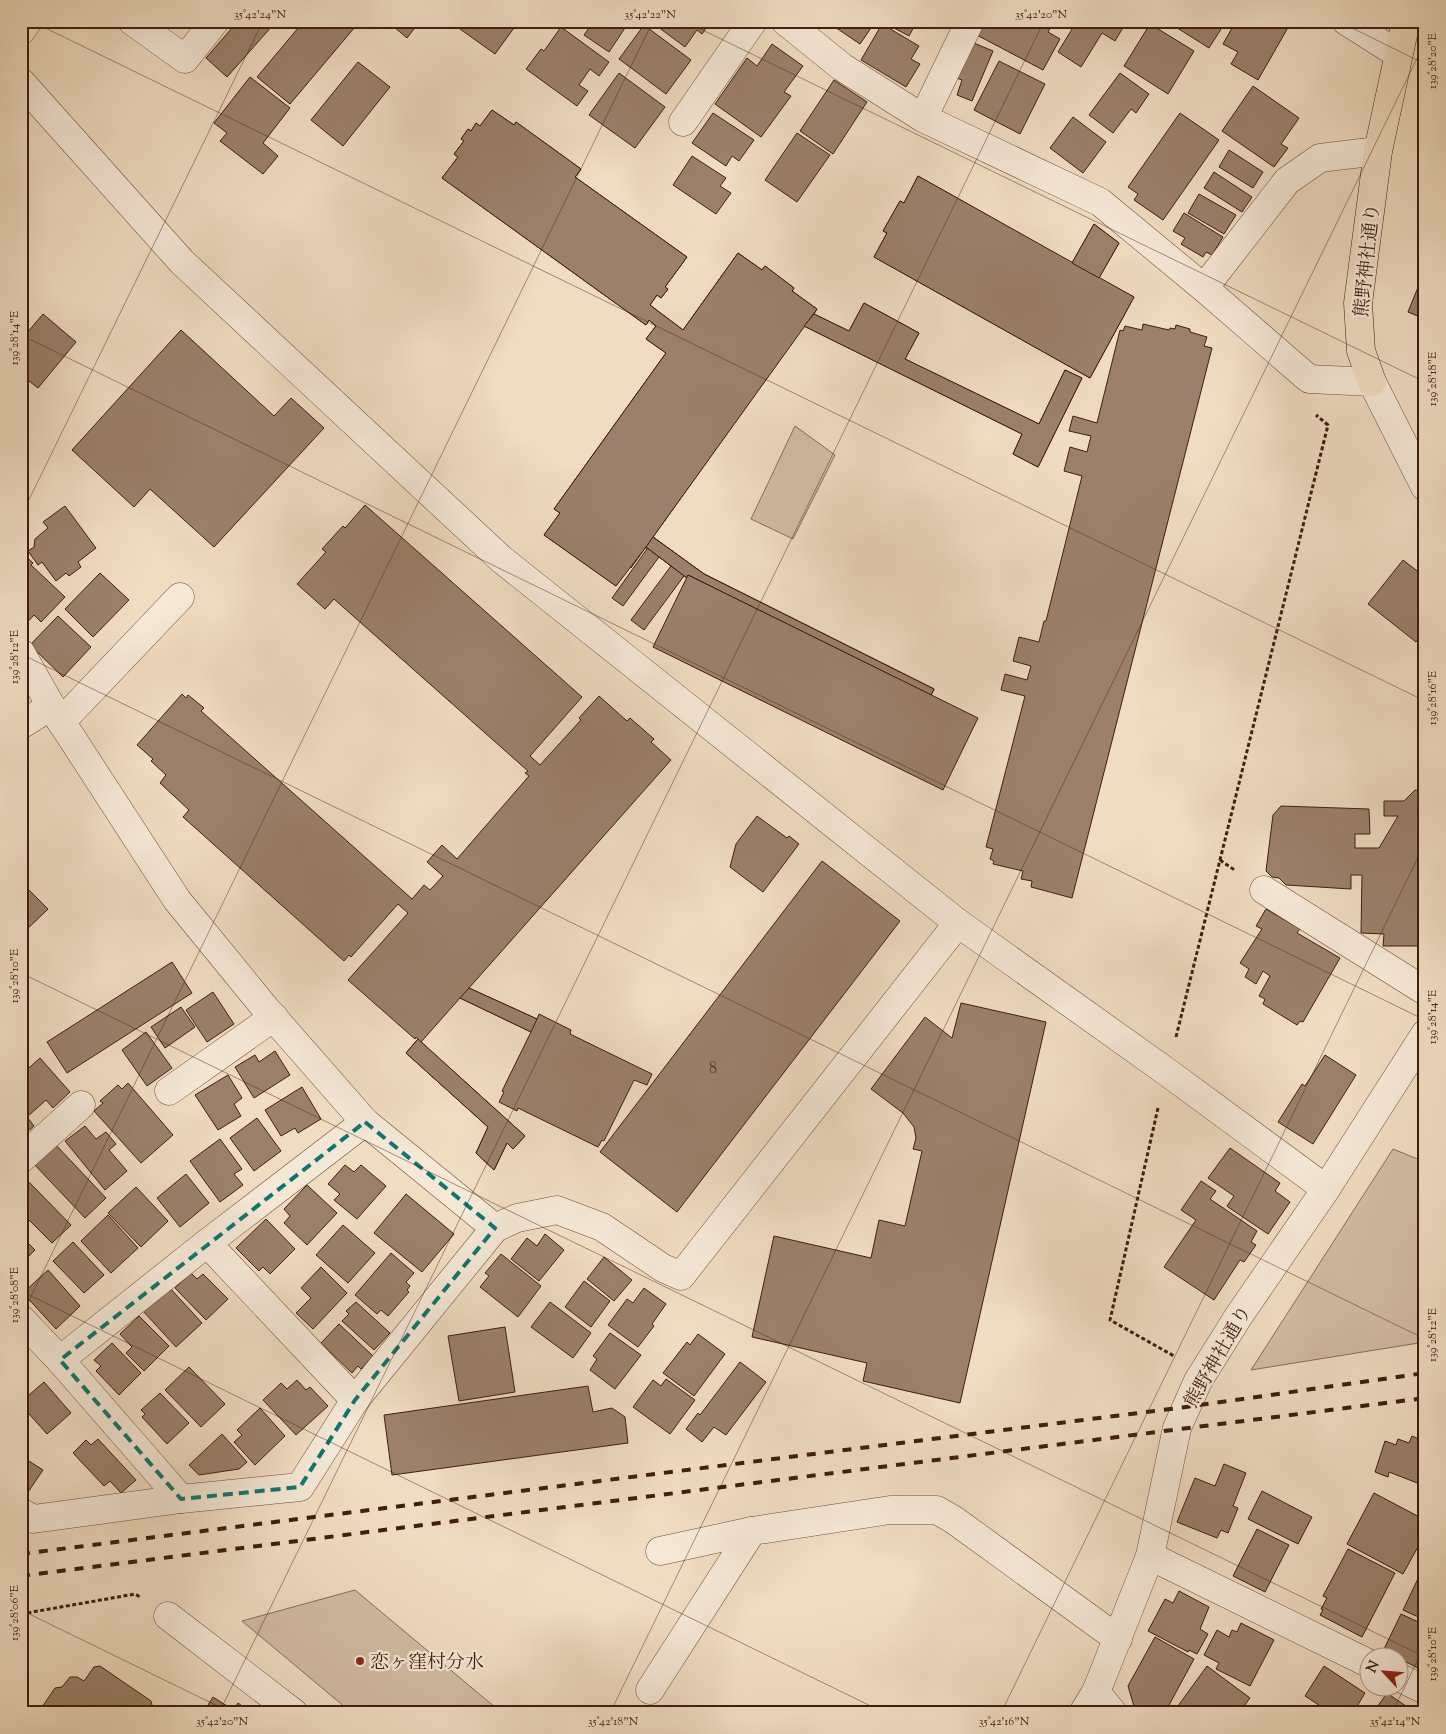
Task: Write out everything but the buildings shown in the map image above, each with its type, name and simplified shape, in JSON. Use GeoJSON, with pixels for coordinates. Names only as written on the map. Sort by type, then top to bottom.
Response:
{"type":"FeatureCollection","features":[{"type":"Feature","properties":{"kind":"main road","name":"熊野神社通り"},"geometry":{"type":"LineString","coordinates":[[1372,382],[1361,351],[1358,303],[1378,151],[1406,21]]}},
{"type":"Feature","properties":{"kind":"street"},"geometry":{"type":"LineString","coordinates":[[21,31],[28,21]]}},
{"type":"Feature","properties":{"kind":"street"},"geometry":{"type":"LineString","coordinates":[[132,21],[185,59],[215,21]]}},
{"type":"Feature","properties":{"kind":"street"},"geometry":{"type":"LineString","coordinates":[[682,122],[753,21]]}},
{"type":"Feature","properties":{"kind":"street"},"geometry":{"type":"LineString","coordinates":[[785,21],[842,67],[923,118],[1100,202],[1204,288],[1309,379],[1372,382]]}},
{"type":"Feature","properties":{"kind":"street"},"geometry":{"type":"LineString","coordinates":[[923,118],[970,21]]}},
{"type":"Feature","properties":{"kind":"street"},"geometry":{"type":"LineString","coordinates":[[1346,21],[1398,54]]}},
{"type":"Feature","properties":{"kind":"street"},"geometry":{"type":"LineString","coordinates":[[21,82],[182,262],[501,559],[958,923],[1167,1072],[1326,1189]]}},
{"type":"Feature","properties":{"kind":"street"},"geometry":{"type":"LineString","coordinates":[[1204,288],[1287,181],[1320,158],[1378,151]]}},
{"type":"Feature","properties":{"kind":"street","name":"熊野神社通り"},"geometry":{"type":"LineString","coordinates":[[1372,382],[1425,487]]}},
{"type":"Feature","properties":{"kind":"street"},"geometry":{"type":"LineString","coordinates":[[21,726],[56,714],[180,597]]}},
{"type":"Feature","properties":{"kind":"street"},"geometry":{"type":"LineString","coordinates":[[21,653],[56,714],[177,900],[274,1017],[365,1122],[496,1228]]}},
{"type":"Feature","properties":{"kind":"street"},"geometry":{"type":"LineString","coordinates":[[1264,890],[1425,991]]}},
{"type":"Feature","properties":{"kind":"street"},"geometry":{"type":"LineString","coordinates":[[21,1512],[33,1519],[300,1487],[354,1400],[496,1228],[517,1218],[557,1210],[602,1227],[663,1268],[681,1276],[958,923]]}},
{"type":"Feature","properties":{"kind":"street"},"geometry":{"type":"LineString","coordinates":[[169,1091],[274,1017]]}},
{"type":"Feature","properties":{"kind":"street","name":"熊野神社通り"},"geometry":{"type":"LineString","coordinates":[[1097,1706],[1118,1640],[1150,1556],[1177,1428],[1186,1407],[1208,1365],[1238,1317],[1326,1189],[1425,1034]]}},
{"type":"Feature","properties":{"kind":"street"},"geometry":{"type":"LineString","coordinates":[[21,1159],[80,1105]]}},
{"type":"Feature","properties":{"kind":"street"},"geometry":{"type":"LineString","coordinates":[[60,1360],[365,1122]]}},
{"type":"Feature","properties":{"kind":"street"},"geometry":{"type":"LineString","coordinates":[[208,1243],[354,1400]]}},
{"type":"Feature","properties":{"kind":"street"},"geometry":{"type":"LineString","coordinates":[[21,1319],[60,1360],[181,1500]]}},
{"type":"Feature","properties":{"kind":"street"},"geometry":{"type":"LineString","coordinates":[[660,1550],[752,1531],[890,1510],[937,1510],[954,1520],[1118,1640]]}},
{"type":"Feature","properties":{"kind":"street"},"geometry":{"type":"LineString","coordinates":[[650,1690],[752,1531]]}},
{"type":"Feature","properties":{"kind":"street"},"geometry":{"type":"LineString","coordinates":[[1150,1556],[1358,1658]]}},
{"type":"Feature","properties":{"kind":"street"},"geometry":{"type":"LineString","coordinates":[[168,1616],[294,1713]]}},
{"type":"Feature","properties":{"kind":"street"},"geometry":{"type":"LineString","coordinates":[[1408,1682],[1425,1690]]}},
{"type":"Feature","properties":{"kind":"path"},"geometry":{"type":"LineString","coordinates":[[1208,1365],[1176,1357],[1110,1320],[1167,1072],[1328,425],[1303,404],[1309,379]]}},
{"type":"Feature","properties":{"kind":"path"},"geometry":{"type":"LineString","coordinates":[[21,1614],[136,1594],[168,1616]]}},
{"type":"Feature","properties":{"kind":"highlighted area"},"geometry":{"type":"Polygon","coordinates":[[[365,1122],[495,1228],[355,1400],[300,1487],[181,1499],[60,1360],[365,1122]]]}},
{"type":"Feature","properties":{"kind":"shaded area"},"geometry":{"type":"Polygon","coordinates":[[[795,426],[835,455],[793,539],[751,519],[795,426]]]}},
{"type":"Feature","properties":{"kind":"shaded area"},"geometry":{"type":"Polygon","coordinates":[[[1393,1149],[1425,1162],[1425,1342],[1251,1370],[1393,1149]]]}},
{"type":"Feature","properties":{"kind":"shaded area"},"geometry":{"type":"Polygon","coordinates":[[[355,1590],[502,1713],[352,1713],[242,1621],[355,1590]]]}},
{"type":"Feature","properties":{"kind":"railway"},"geometry":{"type":"LineString","coordinates":[[21,1554],[1186,1407],[1425,1373]]}},
{"type":"Feature","properties":{"kind":"railway"},"geometry":{"type":"LineString","coordinates":[[21,1576],[1425,1398]]}},
{"type":"Feature","properties":{"kind":"place","name":"恋ヶ窪村分水"},"geometry":{"type":"Point","coordinates":[360,1661]}}]}
